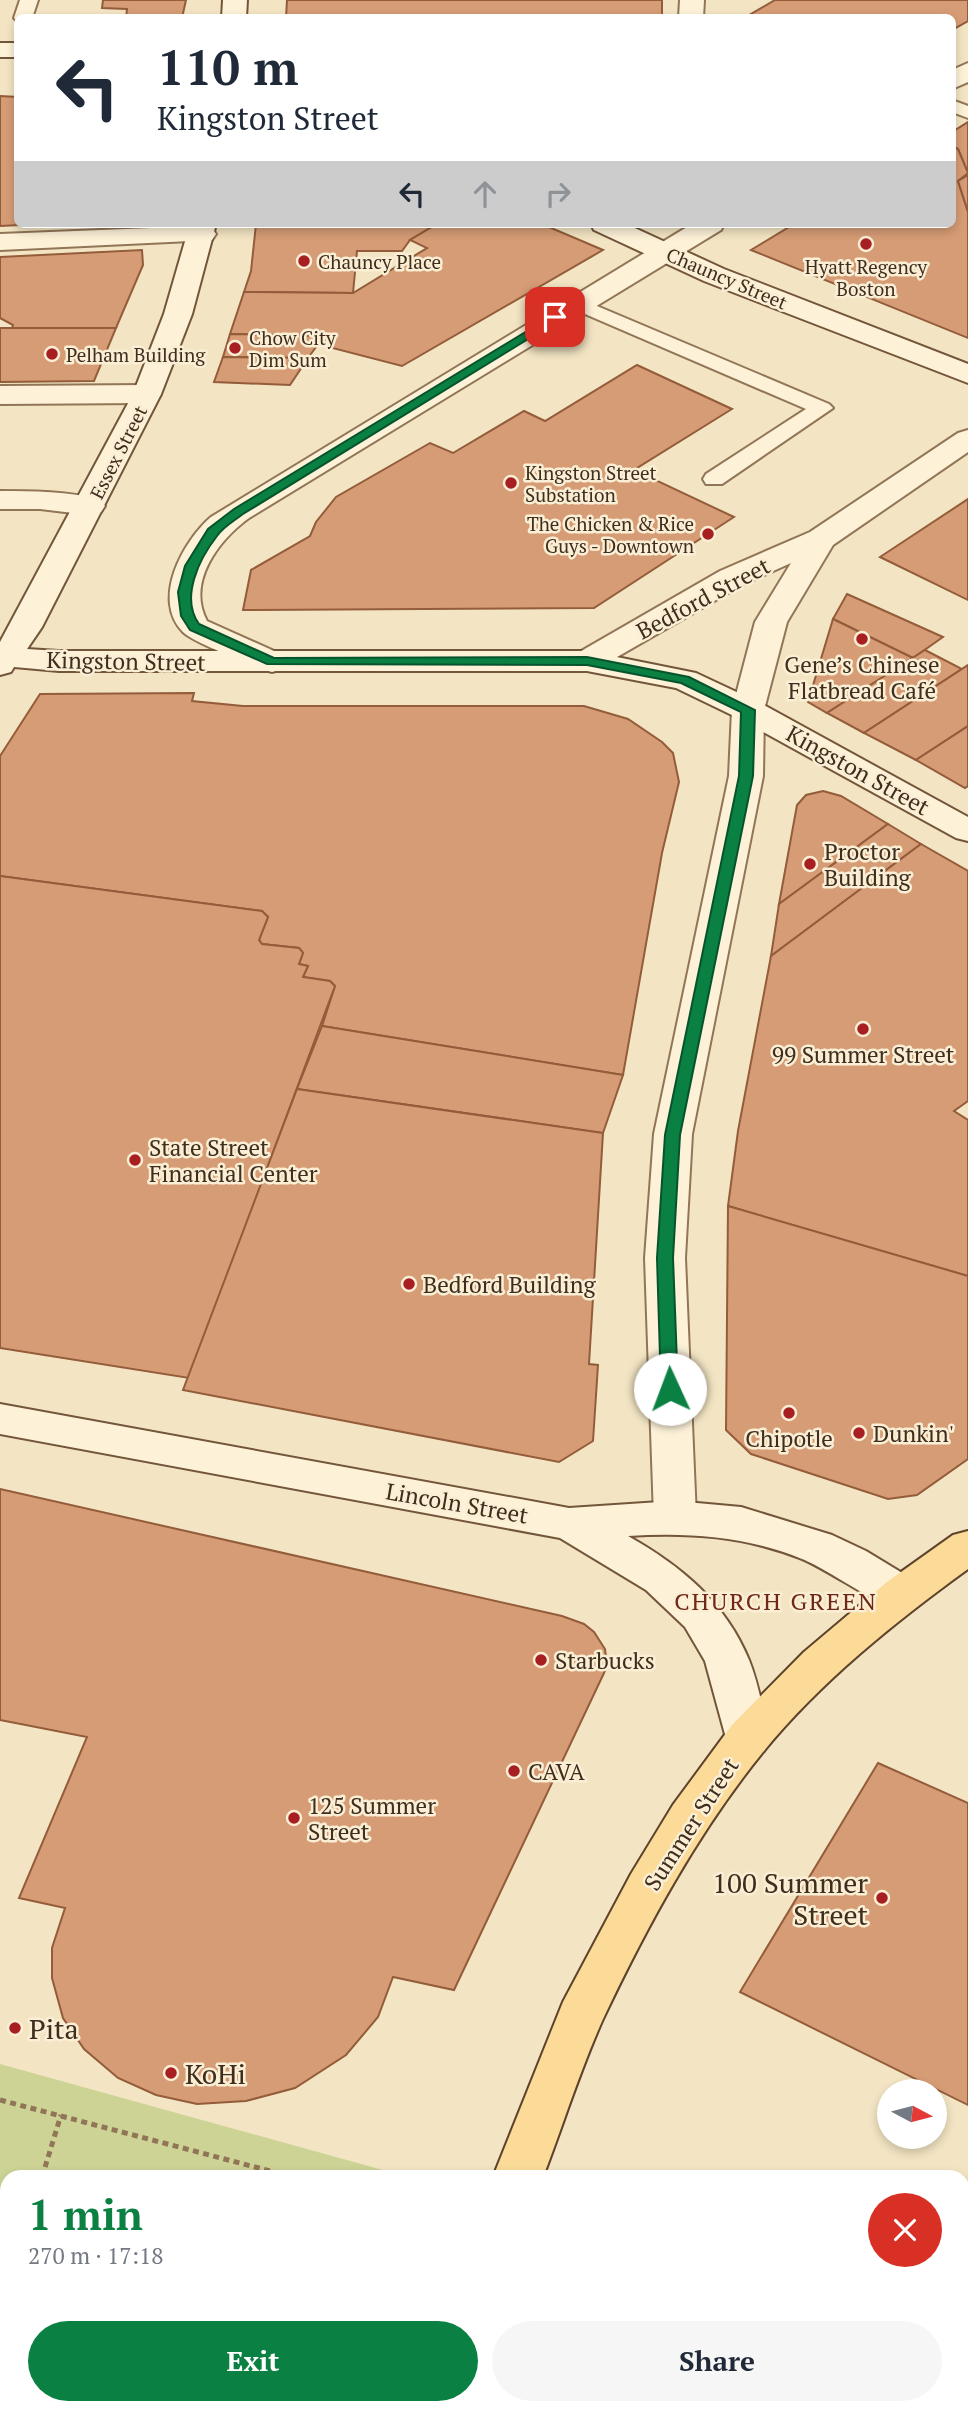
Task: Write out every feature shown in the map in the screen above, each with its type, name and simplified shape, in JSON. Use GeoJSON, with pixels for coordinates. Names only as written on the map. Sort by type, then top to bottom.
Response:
{"type":"FeatureCollection","features":[{"type":"Feature","properties":{"kind":"main road","name":"Summer Street"},"geometry":{"type":"LineString","coordinates":[[521,2170],[580,2017],[647,1888],[690,1818],[748,1738],[820,1664],[902,1594],[968,1547]]}},
{"type":"Feature","properties":{"kind":"street","name":"Chauncy Street"},"geometry":{"type":"LineString","coordinates":[[612,228],[714,275],[968,374]]}},
{"type":"Feature","properties":{"kind":"street"},"geometry":{"type":"LineString","coordinates":[[272,662],[195,627],[187,616],[185,592],[192,566],[213,532],[238,512],[705,228]]}},
{"type":"Feature","properties":{"kind":"street"},"geometry":{"type":"LineString","coordinates":[[0,242],[202,229]]}},
{"type":"Feature","properties":{"kind":"street","name":"Essex Street"},"geometry":{"type":"LineString","coordinates":[[2,660],[26,627],[147,394],[178,314],[202,229]]}},
{"type":"Feature","properties":{"kind":"street"},"geometry":{"type":"LineString","coordinates":[[0,395],[147,394]]}},
{"type":"Feature","properties":{"kind":"street","name":"Bedford Street"},"geometry":{"type":"LineString","coordinates":[[587,661],[731,578],[821,538],[968,439]]}},
{"type":"Feature","properties":{"kind":"street"},"geometry":{"type":"LineString","coordinates":[[0,500],[40,500],[90,506]]}},
{"type":"Feature","properties":{"kind":"street","name":"Bedford Street"},"geometry":{"type":"LineString","coordinates":[[675,1517],[665,1258],[673,1135],[746,776],[748,710],[771,622],[821,538]]}},
{"type":"Feature","properties":{"kind":"street","name":"Kingston Street"},"geometry":{"type":"LineString","coordinates":[[2,660],[587,661],[685,680],[748,710],[968,831]]}},
{"type":"Feature","properties":{"kind":"street","name":"Lincoln Street"},"geometry":{"type":"LineString","coordinates":[[0,1419],[569,1524],[675,1517],[741,1523],[799,1539],[851,1563],[902,1594]]}},
{"type":"Feature","properties":{"kind":"street"},"geometry":{"type":"LineString","coordinates":[[569,1524],[627,1556],[674,1587],[705,1619],[727,1659],[748,1738]]}},
{"type":"Feature","properties":{"kind":"lane"},"geometry":{"type":"LineString","coordinates":[[578,303],[822,408],[714,479]]}},
{"type":"Feature","properties":{"kind":"path"},"geometry":{"type":"LineString","coordinates":[[0,2100],[267,2170]]}},
{"type":"Feature","properties":{"kind":"path"},"geometry":{"type":"LineString","coordinates":[[44,2170],[61,2115]]}},
{"type":"Feature","properties":{"kind":"green space"},"geometry":{"type":"Polygon","coordinates":[[[0,2064],[383,2170],[0,2170],[0,2064]]]}},
{"type":"Feature","properties":{"kind":"building"},"geometry":{"type":"Polygon","coordinates":[[[103,0],[186,0],[183,14],[126,14],[127,9],[102,8],[103,0]]]}},
{"type":"Feature","properties":{"kind":"building"},"geometry":{"type":"Polygon","coordinates":[[[287,0],[662,0],[662,14],[286,14],[287,0]]]}},
{"type":"Feature","properties":{"kind":"building"},"geometry":{"type":"Polygon","coordinates":[[[775,0],[968,0],[968,21],[956,28],[956,14],[751,14],[775,0]]]}},
{"type":"Feature","properties":{"kind":"building"},"geometry":{"type":"Polygon","coordinates":[[[0,96],[14,97],[14,225],[0,226],[0,96]]]}},
{"type":"Feature","properties":{"kind":"building"},"geometry":{"type":"Polygon","coordinates":[[[968,122],[968,173],[956,148],[956,130],[968,122]]]}},
{"type":"Feature","properties":{"kind":"building","name":"Hyatt Regency Boston"},"geometry":{"type":"Polygon","coordinates":[[[956,148],[968,173],[958,181],[968,212],[968,338],[751,250],[787,228],[956,228],[956,148]]]}},
{"type":"Feature","properties":{"kind":"building"},"geometry":{"type":"Polygon","coordinates":[[[968,175],[968,212],[958,181],[968,175]]]}},
{"type":"Feature","properties":{"kind":"building","name":"Chauncy Place"},"geometry":{"type":"Polygon","coordinates":[[[256,228],[430,228],[410,240],[402,251],[357,251],[353,293],[244,292],[251,271],[256,228]]]}},
{"type":"Feature","properties":{"kind":"building"},"geometry":{"type":"Polygon","coordinates":[[[430,228],[551,228],[603,250],[402,366],[317,344],[324,336],[230,334],[244,292],[353,293],[427,248],[410,240],[430,228]]]}},
{"type":"Feature","properties":{"kind":"building"},"geometry":{"type":"Polygon","coordinates":[[[142,250],[143,265],[116,328],[12,328],[13,325],[0,318],[0,257],[142,250]]]}},
{"type":"Feature","properties":{"kind":"building","name":"Pelham Building"},"geometry":{"type":"Polygon","coordinates":[[[0,328],[116,328],[94,381],[0,382],[0,328]]]}},
{"type":"Feature","properties":{"kind":"building"},"geometry":{"type":"Polygon","coordinates":[[[230,334],[324,336],[308,358],[223,357],[230,334]]]}},
{"type":"Feature","properties":{"kind":"building"},"geometry":{"type":"Polygon","coordinates":[[[223,357],[308,358],[290,385],[214,382],[223,357]]]}},
{"type":"Feature","properties":{"kind":"building","name":"Kingston Street Substation"},"geometry":{"type":"Polygon","coordinates":[[[637,365],[732,409],[634,470],[734,517],[594,608],[243,610],[251,570],[310,536],[316,522],[336,497],[430,443],[453,453],[524,411],[545,421],[637,365]]]}},
{"type":"Feature","properties":{"kind":"building"},"geometry":{"type":"Polygon","coordinates":[[[968,499],[968,600],[880,557],[968,499]]]}},
{"type":"Feature","properties":{"kind":"building"},"geometry":{"type":"Polygon","coordinates":[[[847,594],[943,637],[913,658],[833,619],[847,594]]]}},
{"type":"Feature","properties":{"kind":"building"},"geometry":{"type":"Polygon","coordinates":[[[833,619],[913,658],[827,713],[808,702],[833,619]]]}},
{"type":"Feature","properties":{"kind":"building"},"geometry":{"type":"Polygon","coordinates":[[[925,650],[962,669],[864,733],[827,713],[925,650]]]}},
{"type":"Feature","properties":{"kind":"building"},"geometry":{"type":"Polygon","coordinates":[[[968,665],[968,726],[916,760],[864,733],[968,665]]]}},
{"type":"Feature","properties":{"kind":"building"},"geometry":{"type":"Polygon","coordinates":[[[194,693],[192,701],[243,706],[584,706],[628,719],[662,742],[673,753],[679,782],[662,853],[623,1075],[322,1026],[335,986],[330,981],[303,977],[308,966],[299,964],[303,953],[299,948],[262,944],[259,940],[268,917],[262,911],[0,876],[0,756],[40,694],[194,693]]]}},
{"type":"Feature","properties":{"kind":"building"},"geometry":{"type":"Polygon","coordinates":[[[968,726],[968,786],[965,788],[916,760],[968,726]]]}},
{"type":"Feature","properties":{"kind":"building","name":"Proctor Building"},"geometry":{"type":"Polygon","coordinates":[[[823,791],[841,796],[888,824],[779,904],[797,805],[806,795],[823,791]]]}},
{"type":"Feature","properties":{"kind":"building"},"geometry":{"type":"Polygon","coordinates":[[[888,824],[921,844],[771,956],[779,904],[888,824]]]}},
{"type":"Feature","properties":{"kind":"building","name":"99 Summer Street"},"geometry":{"type":"Polygon","coordinates":[[[921,844],[968,871],[968,1101],[954,1111],[968,1120],[968,1276],[728,1206],[738,1131],[771,956],[921,844]]]}},
{"type":"Feature","properties":{"kind":"building","name":"State Street Financial Center"},"geometry":{"type":"Polygon","coordinates":[[[0,876],[262,911],[268,917],[259,940],[262,944],[299,948],[303,953],[299,964],[308,966],[303,977],[330,981],[335,986],[189,1378],[0,1348],[0,876]]]}},
{"type":"Feature","properties":{"kind":"building"},"geometry":{"type":"Polygon","coordinates":[[[322,1026],[623,1075],[603,1133],[297,1089],[322,1026]]]}},
{"type":"Feature","properties":{"kind":"building","name":"Bedford Building"},"geometry":{"type":"Polygon","coordinates":[[[297,1089],[603,1133],[589,1364],[598,1365],[593,1441],[559,1462],[183,1390],[297,1089]]]}},
{"type":"Feature","properties":{"kind":"building"},"geometry":{"type":"Polygon","coordinates":[[[728,1206],[968,1276],[968,1459],[917,1495],[888,1499],[751,1454],[726,1430],[728,1206]]]}},
{"type":"Feature","properties":{"kind":"building","name":"125 Summer Street"},"geometry":{"type":"Polygon","coordinates":[[[0,1489],[562,1616],[584,1624],[594,1632],[605,1649],[607,1665],[604,1673],[454,1990],[393,1977],[378,2017],[346,2055],[295,2088],[246,2101],[197,2104],[156,2095],[118,2078],[84,2049],[63,2018],[52,1978],[52,1948],[65,1908],[19,1898],[87,1737],[0,1720],[0,1489]]]}},
{"type":"Feature","properties":{"kind":"building","name":"100 Summer Street"},"geometry":{"type":"Polygon","coordinates":[[[878,1763],[968,1803],[968,2105],[947,2095],[947,2079],[916,2079],[740,1992],[878,1763]]]}},
{"type":"Feature","properties":{"kind":"place","name":"Hyatt Regency Boston"},"geometry":{"type":"Point","coordinates":[866,244]}},
{"type":"Feature","properties":{"kind":"place","name":"Chauncy Place"},"geometry":{"type":"Point","coordinates":[304,261]}},
{"type":"Feature","properties":{"kind":"place","name":"Chow City Dim Sum"},"geometry":{"type":"Point","coordinates":[235,348]}},
{"type":"Feature","properties":{"kind":"place","name":"Pelham Building"},"geometry":{"type":"Point","coordinates":[52,354]}},
{"type":"Feature","properties":{"kind":"place","name":"Kingston Street Substation"},"geometry":{"type":"Point","coordinates":[511,483]}},
{"type":"Feature","properties":{"kind":"place","name":"The Chicken & Rice Guys - Downtown"},"geometry":{"type":"Point","coordinates":[708,534]}},
{"type":"Feature","properties":{"kind":"place","name":"Gene’s Chinese Flatbread Café"},"geometry":{"type":"Point","coordinates":[862,639]}},
{"type":"Feature","properties":{"kind":"place","name":"Proctor Building"},"geometry":{"type":"Point","coordinates":[810,864]}},
{"type":"Feature","properties":{"kind":"place","name":"99 Summer Street"},"geometry":{"type":"Point","coordinates":[863,1029]}},
{"type":"Feature","properties":{"kind":"place","name":"State Street Financial Center"},"geometry":{"type":"Point","coordinates":[135,1160]}},
{"type":"Feature","properties":{"kind":"place","name":"Bedford Building"},"geometry":{"type":"Point","coordinates":[409,1284]}},
{"type":"Feature","properties":{"kind":"place","name":"Chipotle"},"geometry":{"type":"Point","coordinates":[789,1413]}},
{"type":"Feature","properties":{"kind":"place","name":"Dunkin'"},"geometry":{"type":"Point","coordinates":[859,1433]}},
{"type":"Feature","properties":{"kind":"place","name":"Starbucks"},"geometry":{"type":"Point","coordinates":[541,1660]}},
{"type":"Feature","properties":{"kind":"place","name":"CAVA"},"geometry":{"type":"Point","coordinates":[514,1771]}},
{"type":"Feature","properties":{"kind":"place","name":"125 Summer Street"},"geometry":{"type":"Point","coordinates":[294,1818]}},
{"type":"Feature","properties":{"kind":"place","name":"100 Summer Street"},"geometry":{"type":"Point","coordinates":[882,1898]}},
{"type":"Feature","properties":{"kind":"place","name":"Pita"},"geometry":{"type":"Point","coordinates":[15,2028]}},
{"type":"Feature","properties":{"kind":"place","name":"KoHi"},"geometry":{"type":"Point","coordinates":[171,2073]}},
{"type":"Feature","properties":{"kind":"district","name":"CHURCH GREEN"},"geometry":{"type":"Point","coordinates":[776,1601]}},
{"type":"Feature","properties":{"kind":"route"},"geometry":{"type":"LineString","coordinates":[[555,317],[238,512],[213,532],[192,566],[185,592],[187,616],[195,627],[272,662],[587,661],[685,680],[748,710],[746,776],[673,1135],[665,1258],[670,1389]]}}]}
